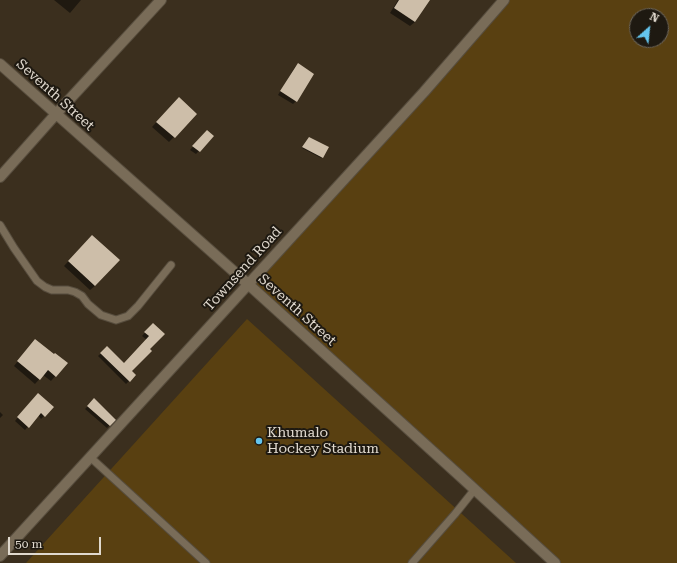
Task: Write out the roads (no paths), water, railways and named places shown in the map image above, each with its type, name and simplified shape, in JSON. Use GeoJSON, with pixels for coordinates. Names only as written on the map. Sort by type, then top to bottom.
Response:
{"type":"FeatureCollection","features":[{"type":"Feature","properties":{"kind":"street"},"geometry":{"type":"LineString","coordinates":[[0,177],[161,0]]}},
{"type":"Feature","properties":{"kind":"street","name":"Townsend Road"},"geometry":{"type":"LineString","coordinates":[[0,556],[424,92],[504,0]]}},
{"type":"Feature","properties":{"kind":"street","name":"Seventh Street"},"geometry":{"type":"LineString","coordinates":[[0,64],[248,284],[555,563]]}},
{"type":"Feature","properties":{"kind":"lane"},"geometry":{"type":"LineString","coordinates":[[0,225],[37,281],[52,290],[68,290],[75,292],[82,296],[88,304],[101,315],[116,320],[128,316],[138,306],[171,265]]}},
{"type":"Feature","properties":{"kind":"lane"},"geometry":{"type":"LineString","coordinates":[[90,457],[206,563]]}},
{"type":"Feature","properties":{"kind":"lane"},"geometry":{"type":"LineString","coordinates":[[412,563],[475,490]]}},
{"type":"Feature","properties":{"kind":"place","name":"Khumalo Hockey Stadium"},"geometry":{"type":"Point","coordinates":[259,441]}}]}
